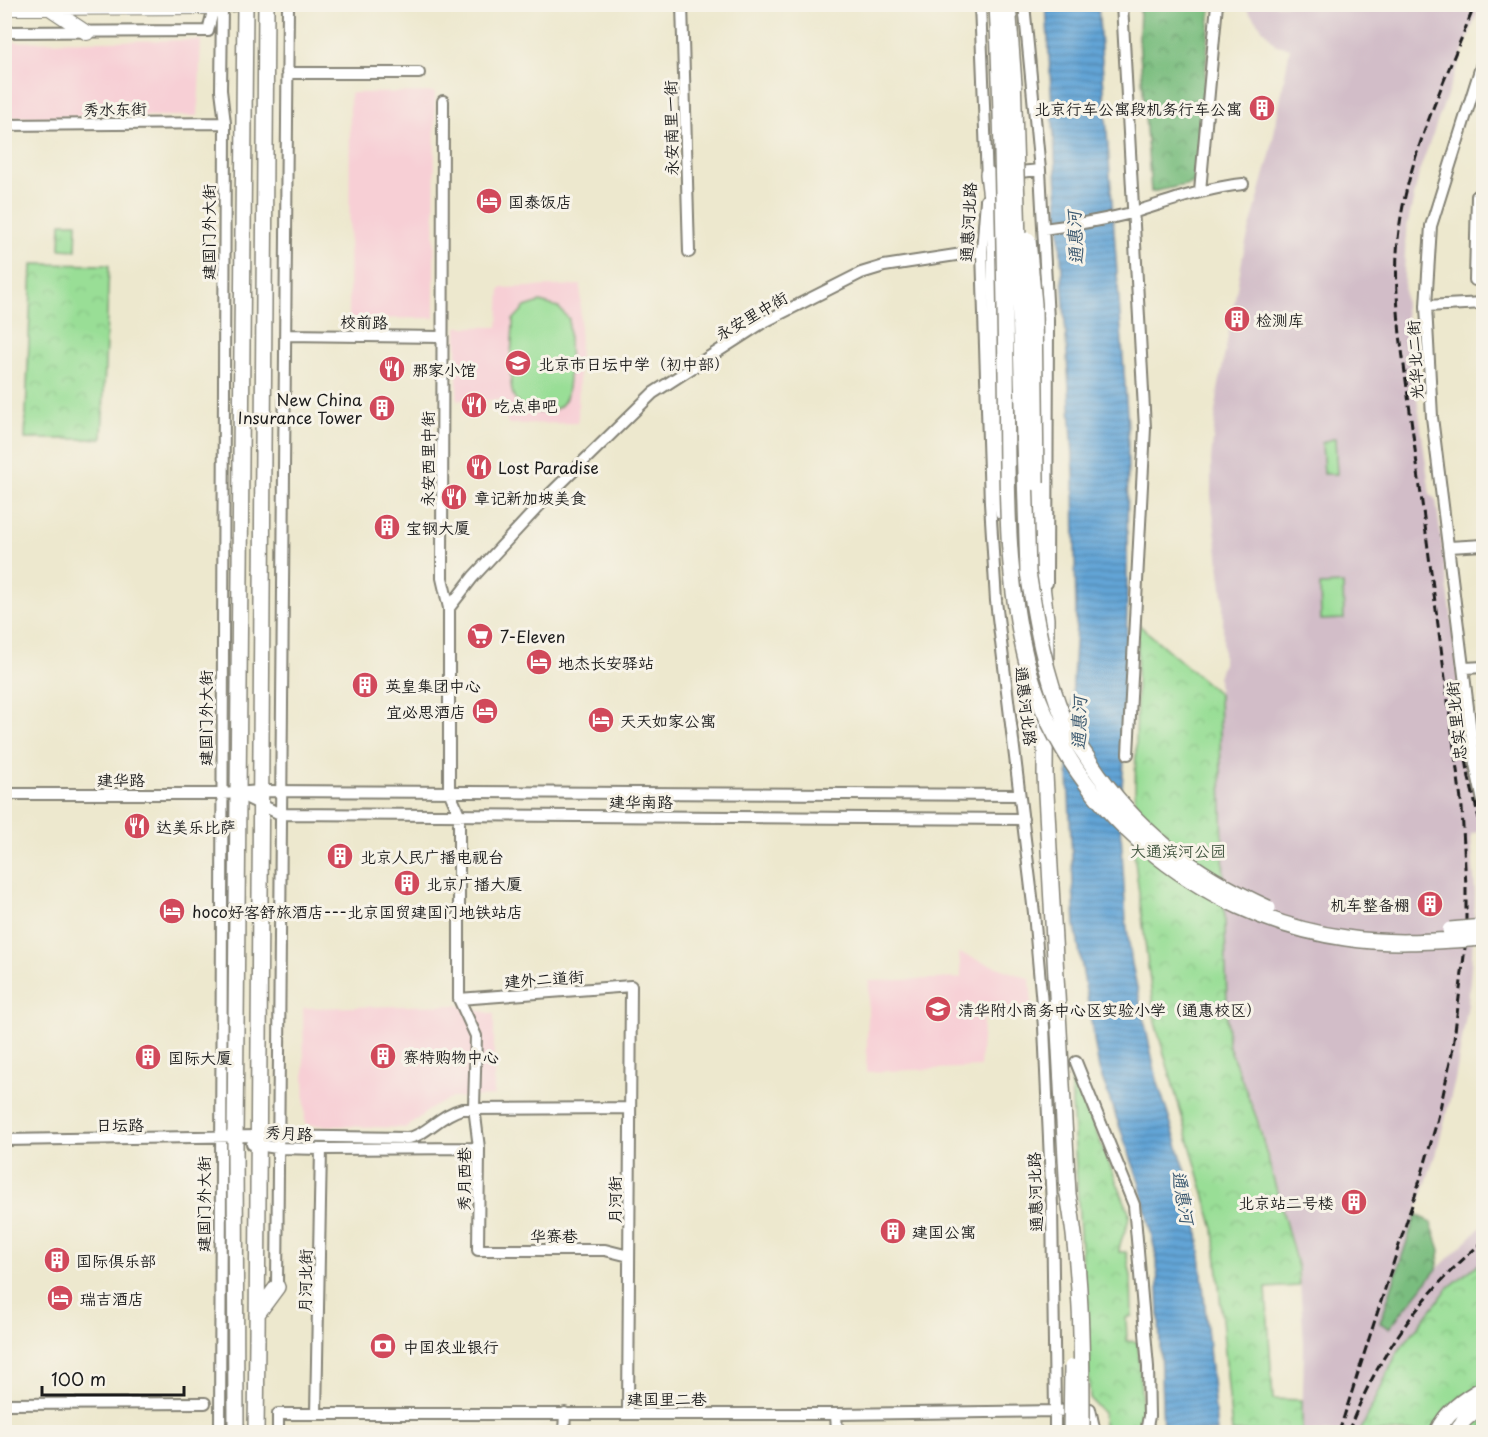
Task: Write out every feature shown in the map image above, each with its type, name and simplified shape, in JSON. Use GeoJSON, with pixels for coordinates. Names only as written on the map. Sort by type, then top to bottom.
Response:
{"type":"FeatureCollection","features":[{"type":"Feature","properties":{"kind":"highway","name":"建国门外大街"},"geometry":{"type":"LineString","coordinates":[[236,1432],[237,1342],[228,1138],[231,794],[242,409],[245,4]]}},
{"type":"Feature","properties":{"kind":"highway"},"geometry":{"type":"LineString","coordinates":[[256,1432],[260,1141],[260,798],[266,4]]}},
{"type":"Feature","properties":{"kind":"highway","name":"通惠河北路"},"geometry":{"type":"LineString","coordinates":[[997,4],[1001,84],[1010,552]]}},
{"type":"Feature","properties":{"kind":"highway","name":"通惠河北路"},"geometry":{"type":"LineString","coordinates":[[1008,4],[1034,304],[1037,543],[1046,619],[1046,775],[1068,1194]]}},
{"type":"Feature","properties":{"kind":"highway"},"geometry":{"type":"LineString","coordinates":[[1013,75],[1028,572],[1036,622],[1064,720],[1125,810],[1192,867],[1245,898],[1298,920],[1332,928],[1403,933],[1484,927]]}},
{"type":"Feature","properties":{"kind":"highway"},"geometry":{"type":"LineString","coordinates":[[988,174],[995,230],[997,473],[1026,660],[1041,704],[1064,749],[1088,785],[1116,818],[1151,852],[1174,871],[1216,896],[1252,912],[1306,930],[1371,941],[1484,938]]}},
{"type":"Feature","properties":{"kind":"highway"},"geometry":{"type":"LineString","coordinates":[[1068,1194],[1072,1283],[1071,1432]]}},
{"type":"Feature","properties":{"kind":"highway"},"geometry":{"type":"LineString","coordinates":[[1068,1194],[1077,1248],[1082,1325],[1082,1432]]}},
{"type":"Feature","properties":{"kind":"highway"},"geometry":{"type":"LineString","coordinates":[[257,1314],[277,1287]]}},
{"type":"Feature","properties":{"kind":"highway"},"geometry":{"type":"LineString","coordinates":[[1437,1432],[1441,1424],[1466,1398],[1484,1388]]}},
{"type":"Feature","properties":{"kind":"highway"},"geometry":{"type":"LineString","coordinates":[[1456,1432],[1464,1420],[1484,1403]]}},
{"type":"Feature","properties":{"kind":"main road"},"geometry":{"type":"LineString","coordinates":[[4,8],[223,6]]}},
{"type":"Feature","properties":{"kind":"main road"},"geometry":{"type":"LineString","coordinates":[[48,7],[87,33]]}},
{"type":"Feature","properties":{"kind":"street"},"geometry":{"type":"LineString","coordinates":[[277,1287],[288,4]]}},
{"type":"Feature","properties":{"kind":"street","name":"永安南里一街"},"geometry":{"type":"LineString","coordinates":[[682,4],[689,252]]}},
{"type":"Feature","properties":{"kind":"street","name":"通惠河北路"},"geometry":{"type":"LineString","coordinates":[[980,4],[988,174],[982,251],[995,591],[1034,912],[1049,1102],[1055,1432]]}},
{"type":"Feature","properties":{"kind":"street","name":"通惠河北路"},"geometry":{"type":"LineString","coordinates":[[1024,4],[1040,170],[1048,320],[1046,619]]}},
{"type":"Feature","properties":{"kind":"street"},"geometry":{"type":"LineString","coordinates":[[1122,4],[1145,428],[1128,754]]}},
{"type":"Feature","properties":{"kind":"street"},"geometry":{"type":"LineString","coordinates":[[1200,190],[1217,4]]}},
{"type":"Feature","properties":{"kind":"street"},"geometry":{"type":"LineString","coordinates":[[4,32],[208,31],[223,6]]}},
{"type":"Feature","properties":{"kind":"street","name":"建国门外大街"},"geometry":{"type":"LineString","coordinates":[[223,6],[221,90],[225,123],[231,794]]}},
{"type":"Feature","properties":{"kind":"street","name":"光华北二街"},"geometry":{"type":"LineString","coordinates":[[1465,668],[1432,417],[1426,306],[1431,226],[1484,57]]}},
{"type":"Feature","properties":{"kind":"street"},"geometry":{"type":"LineString","coordinates":[[288,73],[419,73]]}},
{"type":"Feature","properties":{"kind":"street","name":"永安西里中街"},"geometry":{"type":"LineString","coordinates":[[443,101],[442,578],[449,608],[449,791],[459,814]]}},
{"type":"Feature","properties":{"kind":"street","name":"秀水东街"},"geometry":{"type":"LineString","coordinates":[[4,125],[225,123]]}},
{"type":"Feature","properties":{"kind":"street"},"geometry":{"type":"LineString","coordinates":[[988,174],[1040,170]]}},
{"type":"Feature","properties":{"kind":"street"},"geometry":{"type":"LineString","coordinates":[[1043,229],[1090,223],[1135,212],[1200,190],[1243,184]]}},
{"type":"Feature","properties":{"kind":"street"},"geometry":{"type":"LineString","coordinates":[[1484,192],[1477,196],[1475,280],[1484,280]]}},
{"type":"Feature","properties":{"kind":"street","name":"永安里中街"},"geometry":{"type":"LineString","coordinates":[[449,608],[473,577],[550,494],[653,393],[762,323],[861,273],[884,266],[982,251]]}},
{"type":"Feature","properties":{"kind":"street"},"geometry":{"type":"LineString","coordinates":[[1426,306],[1484,303]]}},
{"type":"Feature","properties":{"kind":"street","name":"校前路"},"geometry":{"type":"LineString","coordinates":[[286,335],[442,337]]}},
{"type":"Feature","properties":{"kind":"street"},"geometry":{"type":"LineString","coordinates":[[227,354],[242,409]]}},
{"type":"Feature","properties":{"kind":"street"},"geometry":{"type":"LineString","coordinates":[[1449,548],[1484,545]]}},
{"type":"Feature","properties":{"kind":"street"},"geometry":{"type":"LineString","coordinates":[[1465,668],[1484,667]]}},
{"type":"Feature","properties":{"kind":"street","name":"忠实里北街"},"geometry":{"type":"LineString","coordinates":[[1465,668],[1474,764],[1484,806]]}},
{"type":"Feature","properties":{"kind":"street","name":"建华南路"},"geometry":{"type":"LineString","coordinates":[[260,798],[280,792],[449,791],[1019,795]]}},
{"type":"Feature","properties":{"kind":"street","name":"建华路"},"geometry":{"type":"LineString","coordinates":[[4,794],[231,794]]}},
{"type":"Feature","properties":{"kind":"street"},"geometry":{"type":"LineString","coordinates":[[231,794],[260,798]]}},
{"type":"Feature","properties":{"kind":"street","name":"建华南路"},"geometry":{"type":"LineString","coordinates":[[260,798],[280,814],[1023,819]]}},
{"type":"Feature","properties":{"kind":"street"},"geometry":{"type":"LineString","coordinates":[[459,814],[459,999]]}},
{"type":"Feature","properties":{"kind":"street","name":"建外二道街"},"geometry":{"type":"LineString","coordinates":[[459,999],[631,987]]}},
{"type":"Feature","properties":{"kind":"street","name":"月河街"},"geometry":{"type":"LineString","coordinates":[[628,1413],[631,987]]}},
{"type":"Feature","properties":{"kind":"street","name":"秀月西巷"},"geometry":{"type":"LineString","coordinates":[[459,999],[476,1036],[474,1107],[479,1149],[478,1250]]}},
{"type":"Feature","properties":{"kind":"street"},"geometry":{"type":"LineString","coordinates":[[1076,1062],[1134,1205],[1148,1367],[1149,1416],[1146,1432]]}},
{"type":"Feature","properties":{"kind":"street"},"geometry":{"type":"LineString","coordinates":[[474,1107],[629,1108]]}},
{"type":"Feature","properties":{"kind":"street","name":"秀月路"},"geometry":{"type":"LineString","coordinates":[[260,1141],[277,1136],[407,1138],[422,1133],[445,1114],[474,1107]]}},
{"type":"Feature","properties":{"kind":"street","name":"建国门外大街"},"geometry":{"type":"LineString","coordinates":[[220,1432],[228,1138]]}},
{"type":"Feature","properties":{"kind":"street","name":"日坛路"},"geometry":{"type":"LineString","coordinates":[[4,1140],[228,1138]]}},
{"type":"Feature","properties":{"kind":"street","name":"秀月路"},"geometry":{"type":"LineString","coordinates":[[228,1138],[260,1141],[277,1148],[479,1149]]}},
{"type":"Feature","properties":{"kind":"street","name":"月河北街"},"geometry":{"type":"LineString","coordinates":[[316,1414],[321,1149]]}},
{"type":"Feature","properties":{"kind":"street","name":"华赛巷"},"geometry":{"type":"LineString","coordinates":[[478,1250],[605,1250],[629,1256]]}},
{"type":"Feature","properties":{"kind":"street"},"geometry":{"type":"LineString","coordinates":[[4,1404],[205,1403]]}},
{"type":"Feature","properties":{"kind":"street","name":"建国里二巷"},"geometry":{"type":"LineString","coordinates":[[278,1432],[278,1413],[836,1414],[1090,1409],[1095,1432]]}},
{"type":"Feature","properties":{"kind":"street"},"geometry":{"type":"LineString","coordinates":[[564,1432],[565,1413]]}},
{"type":"Feature","properties":{"kind":"street"},"geometry":{"type":"LineString","coordinates":[[836,1414],[837,1432]]}},
{"type":"Feature","properties":{"kind":"shaded area"},"geometry":{"type":"Polygon","coordinates":[[[1243,5],[1483,5],[1478,11],[1420,169],[1406,232],[1404,275],[1405,308],[1430,494],[1436,500],[1472,770],[1483,830],[1471,834],[1475,895],[1472,955],[1468,1004],[1455,1080],[1438,1146],[1380,1323],[1389,1328],[1437,1269],[1483,1225],[1483,1260],[1448,1288],[1397,1353],[1360,1432],[1302,1432],[1304,1343],[1299,1269],[1258,1119],[1228,1044],[1218,677],[1223,663],[1223,597],[1211,496],[1211,459],[1218,390],[1244,250],[1270,155],[1290,48],[1276,45],[1243,5]]]}},
{"type":"Feature","properties":{"kind":"shaded area"},"geometry":{"type":"Polygon","coordinates":[[[201,40],[198,116],[5,117],[5,42],[201,40]]]}},
{"type":"Feature","properties":{"kind":"shaded area"},"geometry":{"type":"Polygon","coordinates":[[[435,92],[434,318],[349,319],[350,93],[435,92]]]}},
{"type":"Feature","properties":{"kind":"shaded area","name":"北京市日坛中学（初中部）"},"geometry":{"type":"Polygon","coordinates":[[[581,285],[578,423],[508,424],[501,400],[457,400],[457,327],[498,327],[500,288],[581,285]]]}},
{"type":"Feature","properties":{"kind":"shaded area","name":"清华附小商务中心区实验小学（通惠校区）"},"geometry":{"type":"Polygon","coordinates":[[[959,953],[1030,979],[1032,1004],[984,1013],[980,1067],[866,1072],[869,981],[961,978],[959,953]]]}},
{"type":"Feature","properties":{"kind":"shaded area"},"geometry":{"type":"Polygon","coordinates":[[[456,1005],[494,1014],[494,1096],[452,1098],[433,1107],[406,1128],[305,1125],[303,1008],[456,1005]]]}},
{"type":"Feature","properties":{"kind":"green space"},"geometry":{"type":"Polygon","coordinates":[[[1140,5],[1211,5],[1196,183],[1151,192],[1139,40],[1140,5]]]}},
{"type":"Feature","properties":{"kind":"green space"},"geometry":{"type":"Polygon","coordinates":[[[61,223],[77,223],[76,250],[60,249],[61,223]]]}},
{"type":"Feature","properties":{"kind":"green space"},"geometry":{"type":"Polygon","coordinates":[[[32,264],[109,265],[102,439],[25,439],[32,264]]]}},
{"type":"Feature","properties":{"kind":"green space"},"geometry":{"type":"Polygon","coordinates":[[[540,302],[558,307],[569,319],[570,366],[567,394],[563,403],[548,412],[530,410],[515,399],[510,374],[513,320],[525,307],[540,302]]]}},
{"type":"Feature","properties":{"kind":"green space"},"geometry":{"type":"Polygon","coordinates":[[[1335,438],[1337,474],[1324,474],[1322,443],[1335,438]]]}},
{"type":"Feature","properties":{"kind":"green space"},"geometry":{"type":"Polygon","coordinates":[[[1343,584],[1344,619],[1321,620],[1320,585],[1343,584]]]}},
{"type":"Feature","properties":{"kind":"green space","name":"大通滨河公园"},"geometry":{"type":"Polygon","coordinates":[[[1138,624],[1219,694],[1228,1044],[1257,1119],[1298,1268],[1299,1286],[1266,1288],[1273,1399],[1302,1400],[1302,1432],[1232,1432],[1214,1229],[1155,1022],[1134,853],[1138,624]]]}},
{"type":"Feature","properties":{"kind":"green space"},"geometry":{"type":"Polygon","coordinates":[[[1070,1068],[1129,1212],[1119,1252],[1126,1252],[1131,1276],[1132,1316],[1126,1318],[1127,1341],[1138,1342],[1142,1407],[1138,1432],[1104,1432],[1103,1413],[1090,1399],[1070,1068]]]}},
{"type":"Feature","properties":{"kind":"green space"},"geometry":{"type":"Polygon","coordinates":[[[1416,1214],[1431,1223],[1440,1250],[1437,1269],[1389,1328],[1380,1323],[1416,1214]]]}},
{"type":"Feature","properties":{"kind":"green space"},"geometry":{"type":"Polygon","coordinates":[[[1483,1260],[1483,1432],[1360,1432],[1397,1353],[1448,1288],[1483,1260]]]}},
{"type":"Feature","properties":{"kind":"water","name":"通惠河"},"geometry":{"type":"Polygon","coordinates":[[[1046,5],[1098,5],[1128,427],[1126,731],[1120,815],[1126,921],[1132,964],[1157,1080],[1195,1201],[1217,1432],[1163,1432],[1157,1259],[1139,1181],[1099,1069],[1075,925],[1068,774],[1076,625],[1074,473],[1046,5]]]}},
{"type":"Feature","properties":{"kind":"railway"},"geometry":{"type":"LineString","coordinates":[[1339,1432],[1438,1118],[1453,1048],[1466,939],[1462,808],[1400,335],[1397,263],[1402,209],[1418,149],[1475,4]]}},
{"type":"Feature","properties":{"kind":"railway"},"geometry":{"type":"LineString","coordinates":[[1458,707],[1469,778],[1484,839]]}},
{"type":"Feature","properties":{"kind":"railway"},"geometry":{"type":"LineString","coordinates":[[1348,1432],[1373,1378],[1403,1328],[1440,1282],[1484,1241]]}},
{"type":"Feature","properties":{"kind":"place","name":"北京行车公寓段机务行车公寓"},"geometry":{"type":"Point","coordinates":[1262,108]}},
{"type":"Feature","properties":{"kind":"place","name":"国泰饭店"},"geometry":{"type":"Point","coordinates":[489,201]}},
{"type":"Feature","properties":{"kind":"place","name":"检测库"},"geometry":{"type":"Point","coordinates":[1237,319]}},
{"type":"Feature","properties":{"kind":"place","name":"北京市日坛中学（初中部）"},"geometry":{"type":"Point","coordinates":[518,363]}},
{"type":"Feature","properties":{"kind":"place","name":"那家小馆"},"geometry":{"type":"Point","coordinates":[392,369]}},
{"type":"Feature","properties":{"kind":"place","name":"吃点串吧"},"geometry":{"type":"Point","coordinates":[474,405]}},
{"type":"Feature","properties":{"kind":"place","name":"New China Insurance Tower"},"geometry":{"type":"Point","coordinates":[382,408]}},
{"type":"Feature","properties":{"kind":"place","name":"Lost Paradise"},"geometry":{"type":"Point","coordinates":[479,467]}},
{"type":"Feature","properties":{"kind":"place","name":"章记新加坡美食"},"geometry":{"type":"Point","coordinates":[454,497]}},
{"type":"Feature","properties":{"kind":"place","name":"宝钢大厦"},"geometry":{"type":"Point","coordinates":[387,527]}},
{"type":"Feature","properties":{"kind":"place","name":"7-Eleven"},"geometry":{"type":"Point","coordinates":[480,636]}},
{"type":"Feature","properties":{"kind":"place","name":"地杰长安驿站"},"geometry":{"type":"Point","coordinates":[539,662]}},
{"type":"Feature","properties":{"kind":"place","name":"英皇集团中心"},"geometry":{"type":"Point","coordinates":[365,685]}},
{"type":"Feature","properties":{"kind":"place","name":"宜必思酒店"},"geometry":{"type":"Point","coordinates":[485,711]}},
{"type":"Feature","properties":{"kind":"place","name":"天天如家公寓"},"geometry":{"type":"Point","coordinates":[601,720]}},
{"type":"Feature","properties":{"kind":"place","name":"达美乐比萨"},"geometry":{"type":"Point","coordinates":[137,826]}},
{"type":"Feature","properties":{"kind":"place","name":"北京人民广播电视台"},"geometry":{"type":"Point","coordinates":[340,856]}},
{"type":"Feature","properties":{"kind":"place","name":"北京广播大厦"},"geometry":{"type":"Point","coordinates":[407,883]}},
{"type":"Feature","properties":{"kind":"place","name":"机车整备棚"},"geometry":{"type":"Point","coordinates":[1430,904]}},
{"type":"Feature","properties":{"kind":"place","name":"hoco好客舒旅酒店---北京国贸建国门地铁站店"},"geometry":{"type":"Point","coordinates":[172,911]}},
{"type":"Feature","properties":{"kind":"place","name":"清华附小商务中心区实验小学（通惠校区）"},"geometry":{"type":"Point","coordinates":[938,1009]}},
{"type":"Feature","properties":{"kind":"place","name":"赛特购物中心"},"geometry":{"type":"Point","coordinates":[383,1056]}},
{"type":"Feature","properties":{"kind":"place","name":"国际大厦"},"geometry":{"type":"Point","coordinates":[148,1057]}},
{"type":"Feature","properties":{"kind":"place","name":"北京站二号楼"},"geometry":{"type":"Point","coordinates":[1354,1202]}},
{"type":"Feature","properties":{"kind":"place","name":"建国公寓"},"geometry":{"type":"Point","coordinates":[893,1231]}},
{"type":"Feature","properties":{"kind":"place","name":"国际俱乐部"},"geometry":{"type":"Point","coordinates":[57,1260]}},
{"type":"Feature","properties":{"kind":"place","name":"瑞吉酒店"},"geometry":{"type":"Point","coordinates":[60,1298]}},
{"type":"Feature","properties":{"kind":"place","name":"中国农业银行"},"geometry":{"type":"Point","coordinates":[383,1346]}}]}
